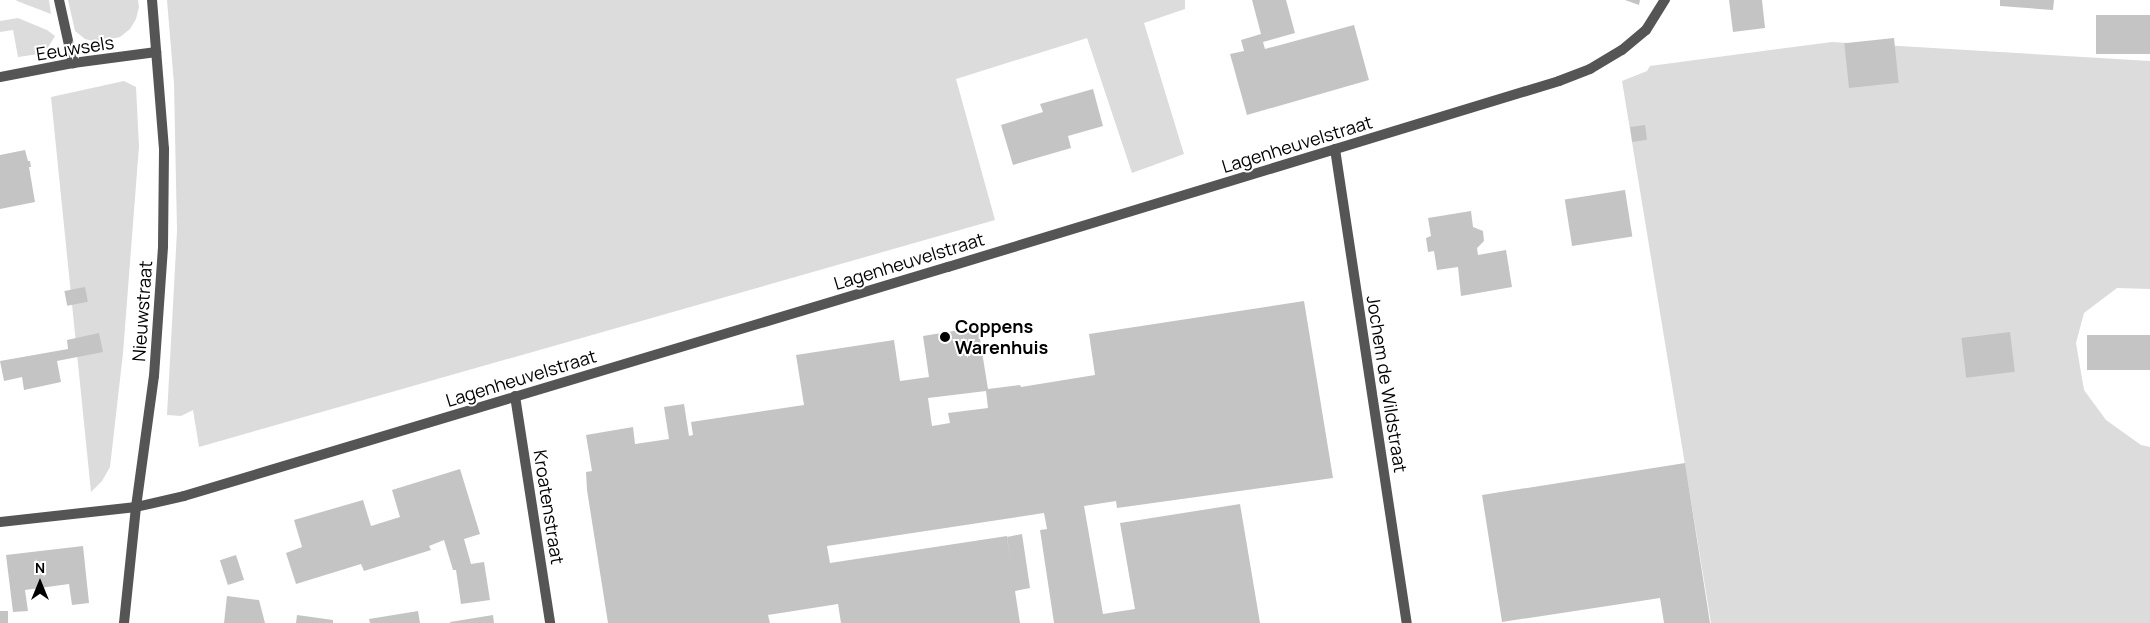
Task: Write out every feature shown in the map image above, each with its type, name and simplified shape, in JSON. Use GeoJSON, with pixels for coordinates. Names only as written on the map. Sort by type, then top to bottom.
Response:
{"type":"FeatureCollection","features":[{"type":"Feature","properties":{"kind":"street"},"geometry":{"type":"LineString","coordinates":[[59,0],[73,63]]}},
{"type":"Feature","properties":{"kind":"street","name":"Nieuwstraat"},"geometry":{"type":"LineString","coordinates":[[124,623],[136,507],[154,376],[163,246],[164,149],[152,0]]}},
{"type":"Feature","properties":{"kind":"street","name":"Lagenheuvelstraat"},"geometry":{"type":"LineString","coordinates":[[0,522],[136,507],[184,496],[1558,81],[1590,69],[1622,50],[1646,30],[1665,0]]}},
{"type":"Feature","properties":{"kind":"street","name":"Eeuwsels"},"geometry":{"type":"LineString","coordinates":[[0,77],[73,63],[156,52]]}},
{"type":"Feature","properties":{"kind":"street","name":"Jochem de Wildstraat"},"geometry":{"type":"LineString","coordinates":[[1335,149],[1407,623]]}},
{"type":"Feature","properties":{"kind":"street","name":"Kroatenstraat"},"geometry":{"type":"LineString","coordinates":[[515,396],[550,623]]}},
{"type":"Feature","properties":{"kind":"shaded area"},"geometry":{"type":"Polygon","coordinates":[[[49,0],[51,14],[17,1],[49,0]]]}},
{"type":"Feature","properties":{"kind":"shaded area"},"geometry":{"type":"Polygon","coordinates":[[[68,0],[138,0],[139,7],[136,19],[130,29],[120,37],[97,42],[85,39],[75,31],[68,0]]]}},
{"type":"Feature","properties":{"kind":"shaded area"},"geometry":{"type":"Polygon","coordinates":[[[167,0],[1185,0],[1185,9],[1144,23],[1184,154],[1132,173],[1087,38],[956,79],[995,220],[199,447],[193,410],[181,416],[167,415],[177,231],[174,84],[167,0]]]}},
{"type":"Feature","properties":{"kind":"shaded area"},"geometry":{"type":"Polygon","coordinates":[[[18,18],[47,30],[55,36],[47,49],[39,54],[18,57],[13,30],[0,32],[0,21],[18,18]]]}},
{"type":"Feature","properties":{"kind":"shaded area"},"geometry":{"type":"Polygon","coordinates":[[[1832,42],[2150,61],[2150,289],[2117,288],[2084,313],[2076,343],[2084,390],[2106,420],[2141,445],[2150,447],[2150,623],[1711,623],[1622,81],[1647,71],[1650,66],[1832,42]]]}},
{"type":"Feature","properties":{"kind":"shaded area"},"geometry":{"type":"Polygon","coordinates":[[[124,81],[136,87],[139,146],[123,353],[110,467],[102,481],[91,492],[51,97],[124,81]]]}},
{"type":"Feature","properties":{"kind":"building"},"geometry":{"type":"Polygon","coordinates":[[[1252,0],[1286,0],[1295,33],[1263,42],[1265,49],[1354,25],[1369,80],[1247,115],[1230,54],[1244,51],[1241,40],[1261,34],[1252,0]]]}},
{"type":"Feature","properties":{"kind":"building"},"geometry":{"type":"Polygon","coordinates":[[[1625,0],[1640,0],[1639,5],[1625,0]]]}},
{"type":"Feature","properties":{"kind":"building"},"geometry":{"type":"Polygon","coordinates":[[[1729,0],[1762,0],[1765,28],[1733,32],[1729,0]]]}},
{"type":"Feature","properties":{"kind":"building"},"geometry":{"type":"Polygon","coordinates":[[[2000,0],[2054,0],[2053,10],[2000,6],[2000,0]]]}},
{"type":"Feature","properties":{"kind":"building"},"geometry":{"type":"Polygon","coordinates":[[[2096,15],[2150,15],[2150,54],[2096,54],[2096,15]]]}},
{"type":"Feature","properties":{"kind":"building"},"geometry":{"type":"Polygon","coordinates":[[[1894,38],[1899,83],[1849,88],[1844,43],[1894,38]]]}},
{"type":"Feature","properties":{"kind":"building"},"geometry":{"type":"Polygon","coordinates":[[[1093,89],[1103,126],[1068,136],[1071,148],[1013,165],[1001,125],[1043,112],[1040,104],[1093,89]]]}},
{"type":"Feature","properties":{"kind":"building"},"geometry":{"type":"Polygon","coordinates":[[[1645,125],[1647,140],[1632,142],[1630,127],[1645,125]]]}},
{"type":"Feature","properties":{"kind":"building"},"geometry":{"type":"Polygon","coordinates":[[[25,150],[28,161],[30,161],[31,167],[29,167],[35,202],[0,209],[0,155],[25,150]]]}},
{"type":"Feature","properties":{"kind":"building"},"geometry":{"type":"Polygon","coordinates":[[[1625,190],[1632,236],[1572,246],[1565,200],[1625,190]]]}},
{"type":"Feature","properties":{"kind":"building"},"geometry":{"type":"Polygon","coordinates":[[[1471,211],[1473,227],[1483,231],[1484,241],[1477,248],[1478,255],[1506,250],[1512,287],[1461,296],[1458,267],[1437,270],[1434,251],[1428,252],[1426,238],[1431,236],[1428,218],[1471,211]]]}},
{"type":"Feature","properties":{"kind":"building"},"geometry":{"type":"Polygon","coordinates":[[[85,287],[88,302],[67,306],[64,291],[85,287]]]}},
{"type":"Feature","properties":{"kind":"building"},"geometry":{"type":"Polygon","coordinates":[[[1304,301],[1333,478],[1117,508],[1116,501],[1084,506],[1103,614],[1135,609],[1120,523],[1240,504],[1260,623],[1054,623],[1040,530],[1047,529],[1044,513],[827,546],[830,563],[1022,534],[1030,588],[1015,591],[1020,623],[841,623],[838,604],[768,615],[770,623],[608,623],[587,490],[586,472],[592,471],[586,435],[633,427],[635,444],[669,439],[664,407],[684,404],[689,436],[693,435],[691,422],[804,405],[796,355],[894,340],[900,381],[929,377],[923,336],[978,327],[988,389],[1020,385],[1021,387],[1095,375],[1089,334],[1304,301]],[[986,391],[928,398],[932,426],[950,423],[948,413],[988,408],[986,391]]]}},
{"type":"Feature","properties":{"kind":"building"},"geometry":{"type":"Polygon","coordinates":[[[2010,332],[2015,372],[1966,378],[1961,338],[2010,332]]]}},
{"type":"Feature","properties":{"kind":"building"},"geometry":{"type":"Polygon","coordinates":[[[99,333],[103,352],[57,361],[61,382],[24,390],[22,377],[4,381],[0,361],[68,349],[67,340],[99,333]]]}},
{"type":"Feature","properties":{"kind":"building"},"geometry":{"type":"Polygon","coordinates":[[[2087,335],[2150,335],[2150,370],[2087,370],[2087,335]]]}},
{"type":"Feature","properties":{"kind":"building"},"geometry":{"type":"Polygon","coordinates":[[[1685,463],[1710,623],[1664,623],[1660,598],[1502,622],[1482,495],[1685,463]]]}},
{"type":"Feature","properties":{"kind":"building"},"geometry":{"type":"Polygon","coordinates":[[[460,469],[480,534],[464,539],[471,564],[484,562],[490,600],[461,604],[456,570],[453,570],[444,540],[429,546],[431,550],[364,571],[361,564],[296,584],[286,553],[302,547],[294,520],[363,500],[371,526],[400,517],[392,490],[460,469]]]}},
{"type":"Feature","properties":{"kind":"building"},"geometry":{"type":"Polygon","coordinates":[[[83,546],[89,603],[72,605],[69,584],[25,590],[28,611],[13,612],[6,555],[83,546]]]}},
{"type":"Feature","properties":{"kind":"building"},"geometry":{"type":"Polygon","coordinates":[[[236,555],[244,580],[228,585],[220,560],[236,555]]]}},
{"type":"Feature","properties":{"kind":"building"},"geometry":{"type":"Polygon","coordinates":[[[227,596],[259,600],[265,623],[224,623],[227,596]]]}},
{"type":"Feature","properties":{"kind":"building"},"geometry":{"type":"Polygon","coordinates":[[[0,611],[8,611],[8,623],[0,623],[0,611]]]}},
{"type":"Feature","properties":{"kind":"building"},"geometry":{"type":"Polygon","coordinates":[[[418,611],[420,623],[370,623],[369,619],[418,611]]]}},
{"type":"Feature","properties":{"kind":"building"},"geometry":{"type":"Polygon","coordinates":[[[297,615],[333,620],[333,623],[296,623],[297,615]]]}},
{"type":"Feature","properties":{"kind":"building"},"geometry":{"type":"Polygon","coordinates":[[[493,615],[494,623],[450,623],[450,622],[493,615]]]}},
{"type":"Feature","properties":{"kind":"place","name":"Coppens Warenhuis"},"geometry":{"type":"Point","coordinates":[945,337]}}]}
